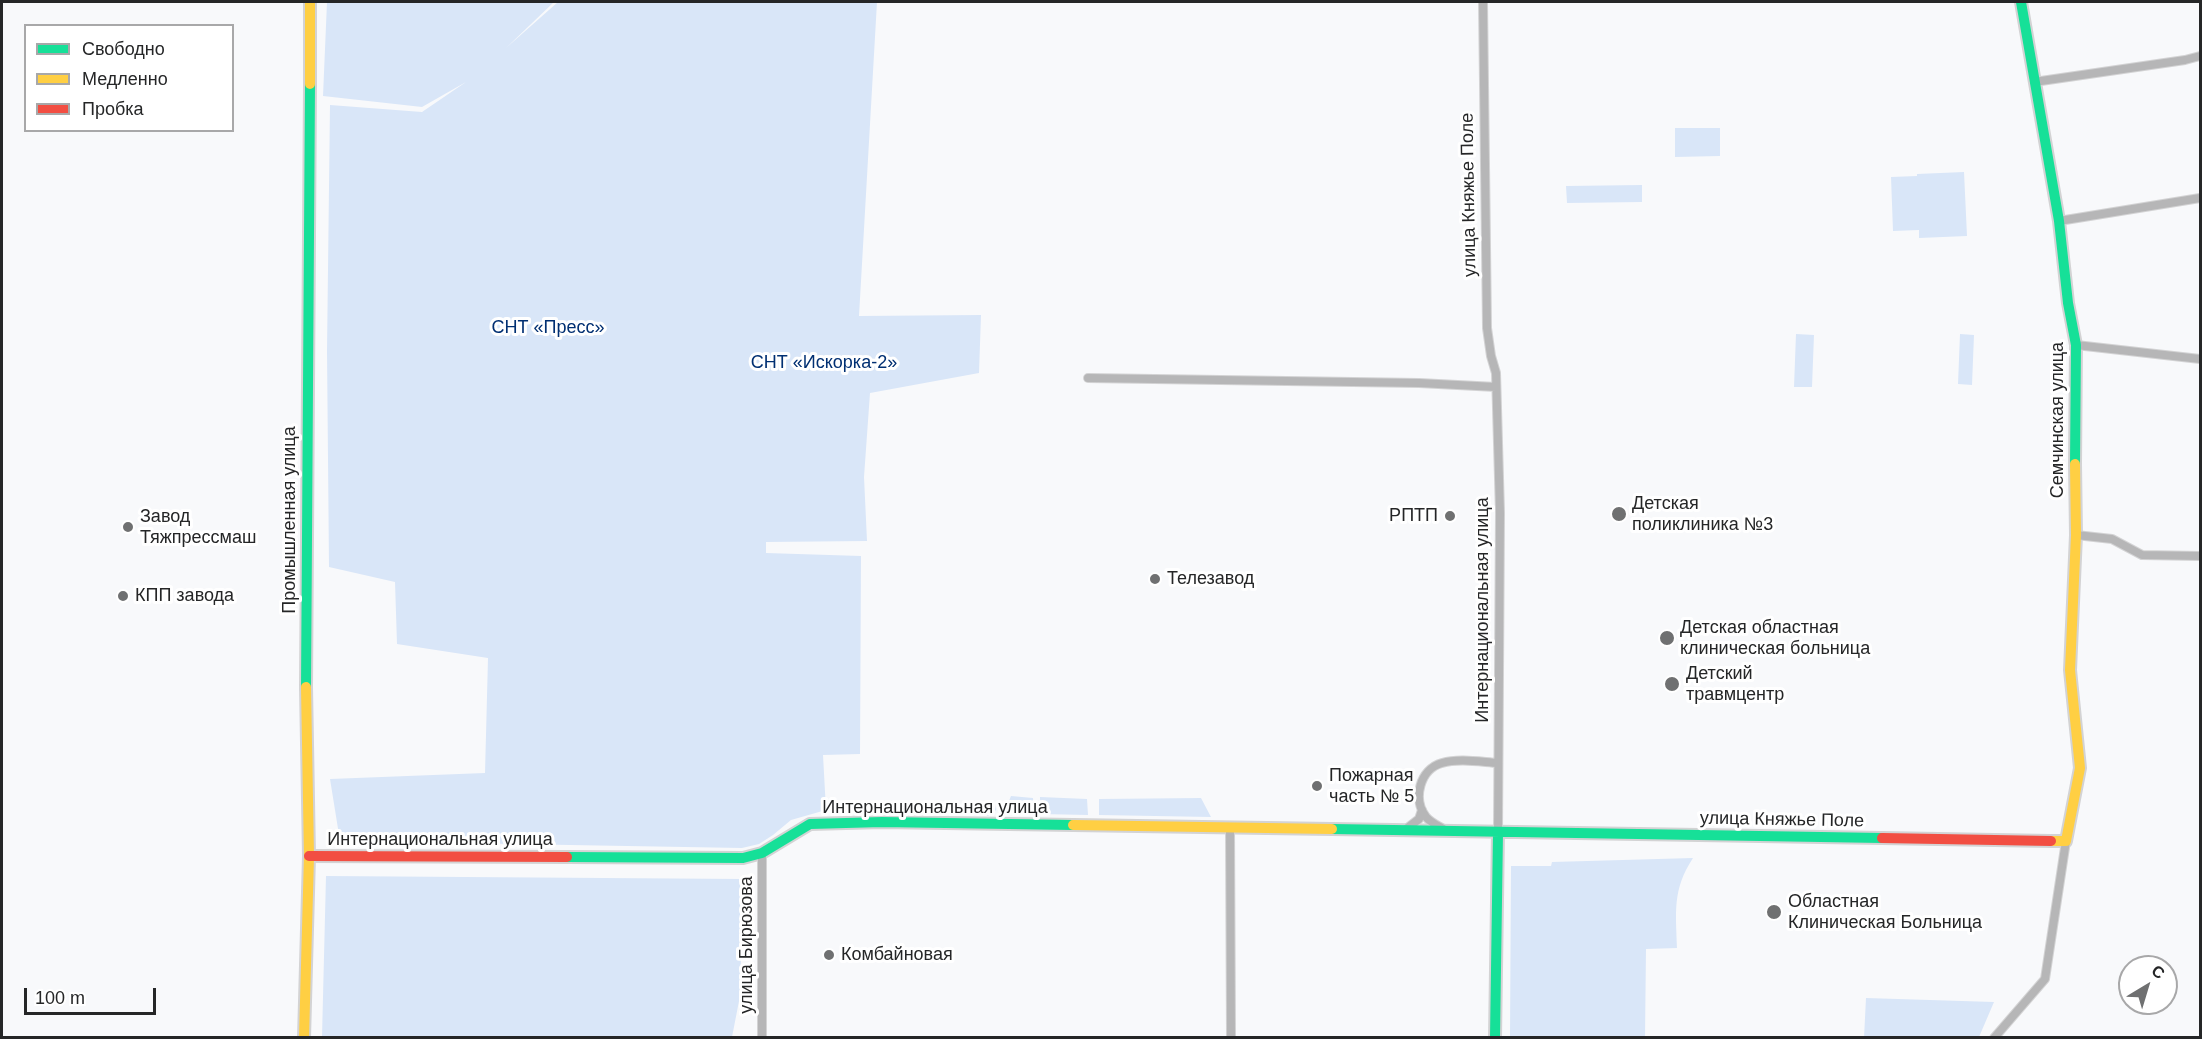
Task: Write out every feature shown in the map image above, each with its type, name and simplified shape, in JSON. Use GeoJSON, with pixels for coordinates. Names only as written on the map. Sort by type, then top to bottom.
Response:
{"type":"FeatureCollection","features":[{"type":"Feature","properties":{"kind":"street","name":"Промышленная улица"},"geometry":{"type":"LineString","coordinates":[[304,1038],[309,856],[306,692],[310,2]]}},
{"type":"Feature","properties":{"kind":"street","name":"улица Княжье Поле"},"geometry":{"type":"LineString","coordinates":[[1483,2],[1487,328],[1496,373],[1496,387]]}},
{"type":"Feature","properties":{"kind":"street","name":"Семчинская улица"},"geometry":{"type":"LineString","coordinates":[[2021,2],[2060,221],[2068,303],[2076,345],[2074,417],[2076,535],[2070,670],[2080,768],[2066,841]]}},
{"type":"Feature","properties":{"kind":"street"},"geometry":{"type":"LineString","coordinates":[[2034,82],[2200,56]]}},
{"type":"Feature","properties":{"kind":"street"},"geometry":{"type":"LineString","coordinates":[[2060,221],[2200,198]]}},
{"type":"Feature","properties":{"kind":"street"},"geometry":{"type":"LineString","coordinates":[[2076,345],[2200,359]]}},
{"type":"Feature","properties":{"kind":"street"},"geometry":{"type":"LineString","coordinates":[[1088,378],[1419,383],[1496,387]]}},
{"type":"Feature","properties":{"kind":"street","name":"Интернациональная улица"},"geometry":{"type":"LineString","coordinates":[[1495,1038],[1500,513],[1496,387]]}},
{"type":"Feature","properties":{"kind":"street"},"geometry":{"type":"LineString","coordinates":[[2076,535],[2112,539],[2142,555],[2200,556]]}},
{"type":"Feature","properties":{"kind":"street"},"geometry":{"type":"LineString","coordinates":[[1447,831],[1433,823],[1422,810],[1418,794],[1425,777],[1435,766],[1442,763],[1459,761],[1498,764]]}},
{"type":"Feature","properties":{"kind":"street"},"geometry":{"type":"LineString","coordinates":[[1405,830],[1419,819],[1422,810]]}},
{"type":"Feature","properties":{"kind":"street","name":"Интернациональная улица"},"geometry":{"type":"LineString","coordinates":[[309,856],[743,858],[762,853],[802,828],[819,822],[1498,832]]}},
{"type":"Feature","properties":{"kind":"street"},"geometry":{"type":"LineString","coordinates":[[1230,828],[1232,1038]]}},
{"type":"Feature","properties":{"kind":"street","name":"улица Княжье Поле"},"geometry":{"type":"LineString","coordinates":[[1498,832],[2066,841]]}},
{"type":"Feature","properties":{"kind":"street"},"geometry":{"type":"LineString","coordinates":[[1994,1038],[2045,979],[2066,841]]}},
{"type":"Feature","properties":{"kind":"street","name":"улица Бирюзова"},"geometry":{"type":"LineString","coordinates":[[762,853],[762,1038]]}},
{"type":"Feature","properties":{"kind":"green space","name":"СНТ «Пресс»"},"geometry":{"type":"Polygon","coordinates":[[[327,2],[554,2],[506,48],[558,2],[877,2],[859,316],[981,315],[979,373],[870,393],[864,477],[867,541],[766,542],[766,553],[861,556],[860,754],[823,755],[826,810],[791,820],[759,844],[742,848],[340,841],[330,779],[485,773],[488,658],[397,644],[395,582],[329,567],[327,351],[330,105],[422,112],[466,82],[422,107],[323,96],[327,2]]]}},
{"type":"Feature","properties":{"kind":"green space"},"geometry":{"type":"Polygon","coordinates":[[[1675,128],[1720,128],[1720,156],[1675,157],[1675,128]]]}},
{"type":"Feature","properties":{"kind":"green space"},"geometry":{"type":"Polygon","coordinates":[[[1964,172],[1967,236],[1919,238],[1919,230],[1893,231],[1891,177],[1964,172]]]}},
{"type":"Feature","properties":{"kind":"green space"},"geometry":{"type":"Polygon","coordinates":[[[1642,185],[1642,202],[1567,203],[1566,186],[1642,185]]]}},
{"type":"Feature","properties":{"kind":"green space"},"geometry":{"type":"Polygon","coordinates":[[[1796,334],[1814,335],[1812,387],[1794,387],[1796,334]]]}},
{"type":"Feature","properties":{"kind":"green space"},"geometry":{"type":"Polygon","coordinates":[[[1960,334],[1974,335],[1972,385],[1958,384],[1960,334]]]}},
{"type":"Feature","properties":{"kind":"green space"},"geometry":{"type":"Polygon","coordinates":[[[1011,796],[1033,798],[1034,814],[1011,813],[1008,805],[1011,796]]]}},
{"type":"Feature","properties":{"kind":"green space"},"geometry":{"type":"Polygon","coordinates":[[[1040,797],[1087,799],[1088,815],[1040,814],[1040,797]]]}},
{"type":"Feature","properties":{"kind":"green space"},"geometry":{"type":"Polygon","coordinates":[[[1201,798],[1211,817],[1099,815],[1099,799],[1201,798]]]}},
{"type":"Feature","properties":{"kind":"green space"},"geometry":{"type":"Polygon","coordinates":[[[943,804],[995,806],[996,810],[990,816],[947,814],[942,807],[943,804]]]}},
{"type":"Feature","properties":{"kind":"green space"},"geometry":{"type":"Polygon","coordinates":[[[1693,858],[1678,891],[1677,948],[1646,949],[1645,1037],[1510,1037],[1511,866],[1551,866],[1552,862],[1693,858]]]}},
{"type":"Feature","properties":{"kind":"green space"},"geometry":{"type":"Polygon","coordinates":[[[326,876],[743,879],[740,996],[732,1037],[322,1037],[326,876]]]}},
{"type":"Feature","properties":{"kind":"green space"},"geometry":{"type":"Polygon","coordinates":[[[1866,998],[1994,1002],[1979,1037],[1864,1038],[1866,998]]]}},
{"type":"Feature","properties":{"kind":"traffic: fast"},"geometry":{"type":"LineString","coordinates":[[2021,2],[2059,221],[2068,303],[2076,345],[2075,464]]}},
{"type":"Feature","properties":{"kind":"traffic: fast"},"geometry":{"type":"LineString","coordinates":[[306,687],[310,84]]}},
{"type":"Feature","properties":{"kind":"traffic: fast"},"geometry":{"type":"LineString","coordinates":[[567,857],[743,858],[762,853],[810,824],[882,822],[1073,825]]}},
{"type":"Feature","properties":{"kind":"traffic: fast"},"geometry":{"type":"LineString","coordinates":[[1332,829],[1882,838]]}},
{"type":"Feature","properties":{"kind":"traffic: fast"},"geometry":{"type":"LineString","coordinates":[[1495,1038],[1498,832]]}},
{"type":"Feature","properties":{"kind":"traffic: slow"},"geometry":{"type":"LineString","coordinates":[[310,2],[310,84]]}},
{"type":"Feature","properties":{"kind":"traffic: slow"},"geometry":{"type":"LineString","coordinates":[[2051,841],[2066,841],[2080,768],[2070,670],[2076,535],[2075,464]]}},
{"type":"Feature","properties":{"kind":"traffic: slow"},"geometry":{"type":"LineString","coordinates":[[304,1038],[309,856],[306,687]]}},
{"type":"Feature","properties":{"kind":"traffic: slow"},"geometry":{"type":"LineString","coordinates":[[1073,825],[1332,829]]}},
{"type":"Feature","properties":{"kind":"traffic: jam"},"geometry":{"type":"LineString","coordinates":[[1882,838],[2051,841]]}},
{"type":"Feature","properties":{"kind":"traffic: jam"},"geometry":{"type":"LineString","coordinates":[[309,856],[567,857]]}},
{"type":"Feature","properties":{"kind":"place","name":"Детская поликлиника №3"},"geometry":{"type":"Point","coordinates":[1619,514]}},
{"type":"Feature","properties":{"kind":"place","name":"РПТП"},"geometry":{"type":"Point","coordinates":[1450,516]}},
{"type":"Feature","properties":{"kind":"place","name":"Завод Тяжпрессмаш"},"geometry":{"type":"Point","coordinates":[128,527]}},
{"type":"Feature","properties":{"kind":"place","name":"Телезавод"},"geometry":{"type":"Point","coordinates":[1155,579]}},
{"type":"Feature","properties":{"kind":"place","name":"КПП завода"},"geometry":{"type":"Point","coordinates":[123,596]}},
{"type":"Feature","properties":{"kind":"place","name":"Детская областная клиническая больница"},"geometry":{"type":"Point","coordinates":[1667,638]}},
{"type":"Feature","properties":{"kind":"place","name":"Детский травмцентр"},"geometry":{"type":"Point","coordinates":[1672,684]}},
{"type":"Feature","properties":{"kind":"place","name":"Пожарная часть № 5"},"geometry":{"type":"Point","coordinates":[1317,786]}},
{"type":"Feature","properties":{"kind":"place","name":"Областная Клиническая Больница"},"geometry":{"type":"Point","coordinates":[1774,912]}},
{"type":"Feature","properties":{"kind":"place","name":"Комбайновая"},"geometry":{"type":"Point","coordinates":[829,955]}},
{"type":"Feature","properties":{"kind":"park label","name":"СНТ «Искорка-2»"},"geometry":{"type":"Point","coordinates":[824,363]}}]}
